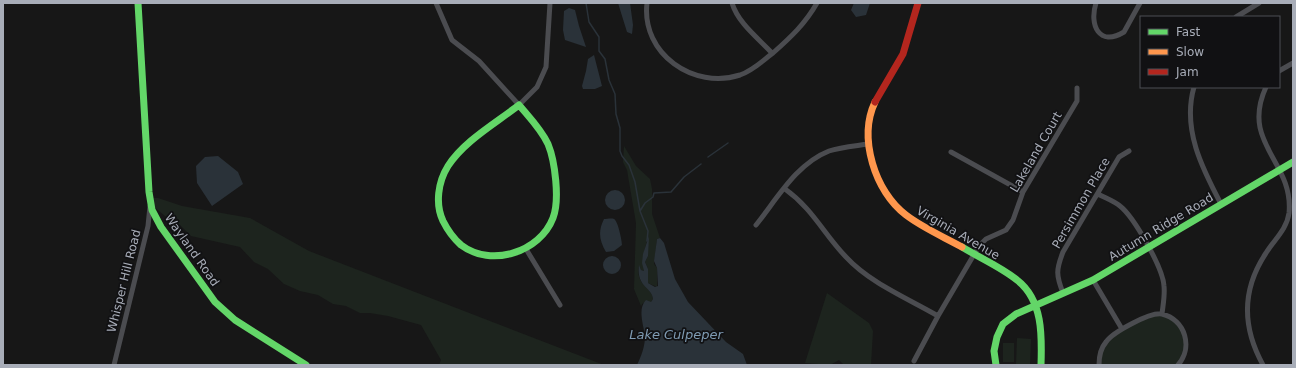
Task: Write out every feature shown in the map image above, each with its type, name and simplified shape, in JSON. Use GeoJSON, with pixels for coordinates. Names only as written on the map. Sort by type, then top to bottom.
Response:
{"type":"FeatureCollection","features":[{"type":"Feature","properties":{"kind":"street","name":"Wayland Road"},"geometry":{"type":"LineString","coordinates":[[138,3],[150,200],[161,227],[215,302],[236,320],[306,365]]}},
{"type":"Feature","properties":{"kind":"street"},"geometry":{"type":"LineString","coordinates":[[436,3],[452,40],[489,70],[519,105],[537,128],[550,149],[556,192],[553,218],[541,237],[526,249],[515,254],[500,257],[486,256],[469,250],[455,240],[442,221],[438,202],[440,186],[443,176],[454,157],[519,105],[537,88],[546,66],[550,3]]}},
{"type":"Feature","properties":{"kind":"street"},"geometry":{"type":"LineString","coordinates":[[647,3],[648,26],[653,39],[664,56],[693,76],[710,79],[726,78],[755,68],[793,36],[808,18],[817,3]]}},
{"type":"Feature","properties":{"kind":"street"},"geometry":{"type":"LineString","coordinates":[[732,3],[735,11],[744,24],[772,53]]}},
{"type":"Feature","properties":{"kind":"street","name":"Virginia Avenue"},"geometry":{"type":"LineString","coordinates":[[918,3],[901,60],[873,108],[868,126],[870,158],[878,178],[898,208],[914,221],[1018,280],[1030,293],[1037,306],[1042,327],[1041,365]]}},
{"type":"Feature","properties":{"kind":"street"},"geometry":{"type":"LineString","coordinates":[[1096,3],[1093,21],[1094,26],[1100,33],[1109,36],[1119,35],[1124,32],[1140,3]]}},
{"type":"Feature","properties":{"kind":"street"},"geometry":{"type":"LineString","coordinates":[[1238,16],[1258,3]]}},
{"type":"Feature","properties":{"kind":"street"},"geometry":{"type":"LineString","coordinates":[[1280,70],[1293,63]]}},
{"type":"Feature","properties":{"kind":"street","name":"Lakeland Court"},"geometry":{"type":"LineString","coordinates":[[914,361],[938,316],[979,246],[986,239],[1006,230],[1013,220],[1023,192],[1077,101],[1077,88]]}},
{"type":"Feature","properties":{"kind":"street"},"geometry":{"type":"LineString","coordinates":[[1194,88],[1190,118],[1194,144],[1205,172],[1221,204]]}},
{"type":"Feature","properties":{"kind":"street"},"geometry":{"type":"LineString","coordinates":[[1263,365],[1250,333],[1247,303],[1253,276],[1266,252],[1280,234],[1289,215],[1289,197],[1286,182],[1265,144],[1258,123],[1260,101],[1266,88]]}},
{"type":"Feature","properties":{"kind":"street"},"geometry":{"type":"LineString","coordinates":[[756,225],[809,162],[829,151],[868,144]]}},
{"type":"Feature","properties":{"kind":"street","name":"Persimmon Place"},"geometry":{"type":"LineString","coordinates":[[1063,293],[1058,280],[1057,268],[1063,252],[1119,157],[1129,151]]}},
{"type":"Feature","properties":{"kind":"street"},"geometry":{"type":"LineString","coordinates":[[951,152],[1023,192]]}},
{"type":"Feature","properties":{"kind":"street","name":"Autumn Ridge Road"},"geometry":{"type":"LineString","coordinates":[[996,365],[994,350],[997,338],[1003,324],[1016,314],[1093,280],[1293,162]]}},
{"type":"Feature","properties":{"kind":"street"},"geometry":{"type":"LineString","coordinates":[[785,189],[812,212],[845,256],[862,272],[938,316]]}},
{"type":"Feature","properties":{"kind":"street"},"geometry":{"type":"LineString","coordinates":[[1098,194],[1120,206],[1133,221],[1148,247],[1160,270],[1164,286],[1162,314]]}},
{"type":"Feature","properties":{"kind":"street","name":"Whisper Hill Road"},"geometry":{"type":"LineString","coordinates":[[114,365],[148,226],[150,200]]}},
{"type":"Feature","properties":{"kind":"street"},"geometry":{"type":"LineString","coordinates":[[526,249],[560,305]]}},
{"type":"Feature","properties":{"kind":"street"},"geometry":{"type":"LineString","coordinates":[[1093,280],[1122,329]]}},
{"type":"Feature","properties":{"kind":"street"},"geometry":{"type":"LineString","coordinates":[[1099,365],[1099,354],[1106,341],[1122,329],[1154,314],[1162,314],[1172,318],[1180,325],[1186,336],[1186,346],[1182,360],[1178,365]]}},
{"type":"Feature","properties":{"kind":"shaded area"},"geometry":{"type":"Polygon","coordinates":[[[624,146],[636,166],[650,179],[652,189],[652,214],[660,238],[657,239],[654,264],[657,268],[657,287],[648,283],[648,269],[645,262],[648,256],[648,238],[644,254],[644,271],[641,270],[639,266],[638,272],[641,282],[650,291],[653,299],[651,302],[643,303],[641,306],[634,289],[636,223],[627,170],[623,162],[624,146]]]}},
{"type":"Feature","properties":{"kind":"shaded area"},"geometry":{"type":"Polygon","coordinates":[[[152,198],[158,198],[182,206],[250,218],[309,251],[604,365],[439,365],[441,360],[421,325],[388,316],[360,313],[346,306],[333,304],[318,295],[300,291],[284,284],[268,269],[254,262],[240,247],[191,236],[180,225],[171,221],[153,206],[152,198]]]}},
{"type":"Feature","properties":{"kind":"shaded area"},"geometry":{"type":"Polygon","coordinates":[[[827,293],[869,323],[873,331],[871,365],[844,365],[839,360],[830,365],[805,363],[827,293]]]}},
{"type":"Feature","properties":{"kind":"shaded area"},"geometry":{"type":"Polygon","coordinates":[[[1154,314],[1168,317],[1173,320],[1185,336],[1185,350],[1178,365],[1099,365],[1100,355],[1104,346],[1110,339],[1118,332],[1154,314]]]}},
{"type":"Feature","properties":{"kind":"shaded area"},"geometry":{"type":"Polygon","coordinates":[[[1017,338],[1031,339],[1030,365],[1016,365],[1017,338]]]}},
{"type":"Feature","properties":{"kind":"shaded area"},"geometry":{"type":"Polygon","coordinates":[[[1003,343],[1014,343],[1014,362],[1003,362],[1003,343]]]}},
{"type":"Feature","properties":{"kind":"water"},"geometry":{"type":"Polygon","coordinates":[[[618,3],[630,3],[633,25],[632,34],[627,32],[618,3]]]}},
{"type":"Feature","properties":{"kind":"water"},"geometry":{"type":"Polygon","coordinates":[[[854,3],[870,3],[866,15],[856,17],[851,10],[854,3]]]}},
{"type":"Feature","properties":{"kind":"water"},"geometry":{"type":"Polygon","coordinates":[[[569,8],[575,10],[586,47],[565,40],[563,30],[564,11],[569,8]]]}},
{"type":"Feature","properties":{"kind":"water"},"geometry":{"type":"Polygon","coordinates":[[[594,55],[602,86],[595,89],[583,89],[582,86],[588,59],[594,55]]]}},
{"type":"Feature","properties":{"kind":"water"},"geometry":{"type":"Polygon","coordinates":[[[218,156],[238,172],[243,184],[212,206],[197,183],[196,166],[205,157],[218,156]]]}},
{"type":"Feature","properties":{"kind":"water"},"geometry":{"type":"Polygon","coordinates":[[[615,190],[622,193],[625,200],[622,207],[615,210],[608,207],[605,200],[608,193],[615,190]]]}},
{"type":"Feature","properties":{"kind":"water"},"geometry":{"type":"Polygon","coordinates":[[[604,219],[614,219],[621,236],[622,245],[614,251],[606,252],[602,243],[600,232],[604,219]]]}},
{"type":"Feature","properties":{"kind":"water","name":"Lake Culpeper"},"geometry":{"type":"Polygon","coordinates":[[[649,236],[648,256],[645,262],[648,269],[648,283],[655,287],[658,286],[657,268],[654,261],[657,239],[660,238],[664,243],[675,279],[688,302],[726,342],[743,354],[747,365],[637,365],[645,340],[641,313],[642,308],[646,300],[651,302],[653,299],[652,295],[642,282],[639,272],[639,265],[641,270],[644,271],[642,263],[643,254],[649,236]]]}},
{"type":"Feature","properties":{"kind":"water"},"geometry":{"type":"Polygon","coordinates":[[[612,256],[618,259],[621,265],[618,271],[612,274],[606,271],[603,265],[606,259],[612,256]]]}},
{"type":"Feature","properties":{"kind":"waterway"},"geometry":{"type":"LineString","coordinates":[[586,3],[589,22],[599,37],[599,51],[605,59],[609,80],[615,94],[616,114],[620,128],[620,151],[629,165],[635,182],[640,211],[648,231],[647,241]]}},
{"type":"Feature","properties":{"kind":"waterway"},"geometry":{"type":"LineString","coordinates":[[708,157],[728,143]]}},
{"type":"Feature","properties":{"kind":"waterway"},"geometry":{"type":"LineString","coordinates":[[640,211],[645,203],[653,197],[654,193],[671,192],[684,177],[701,164]]}},
{"type":"Feature","properties":{"kind":"traffic: fast"},"geometry":{"type":"LineString","coordinates":[[138,3],[149,192],[152,210],[161,227],[215,302],[235,320],[306,365]]}},
{"type":"Feature","properties":{"kind":"traffic: fast"},"geometry":{"type":"LineString","coordinates":[[519,105],[542,133],[551,151],[556,181],[556,201],[553,218],[547,230],[526,248],[500,256],[473,252],[461,245],[456,240],[443,221],[438,200],[442,179],[448,166],[471,140],[519,105]]}},
{"type":"Feature","properties":{"kind":"traffic: fast"},"geometry":{"type":"LineString","coordinates":[[996,365],[994,351],[997,337],[1003,324],[1016,314],[1093,280],[1293,162]]}},
{"type":"Feature","properties":{"kind":"traffic: fast"},"geometry":{"type":"LineString","coordinates":[[962,247],[1011,275],[1026,288],[1032,298],[1039,319],[1041,331],[1041,365]]}},
{"type":"Feature","properties":{"kind":"traffic: slow"},"geometry":{"type":"LineString","coordinates":[[875,102],[870,116],[868,132],[869,148],[872,163],[878,179],[886,193],[895,205],[913,220],[962,247]]}},
{"type":"Feature","properties":{"kind":"traffic: jam"},"geometry":{"type":"LineString","coordinates":[[875,102],[903,54],[918,3]]}}]}
